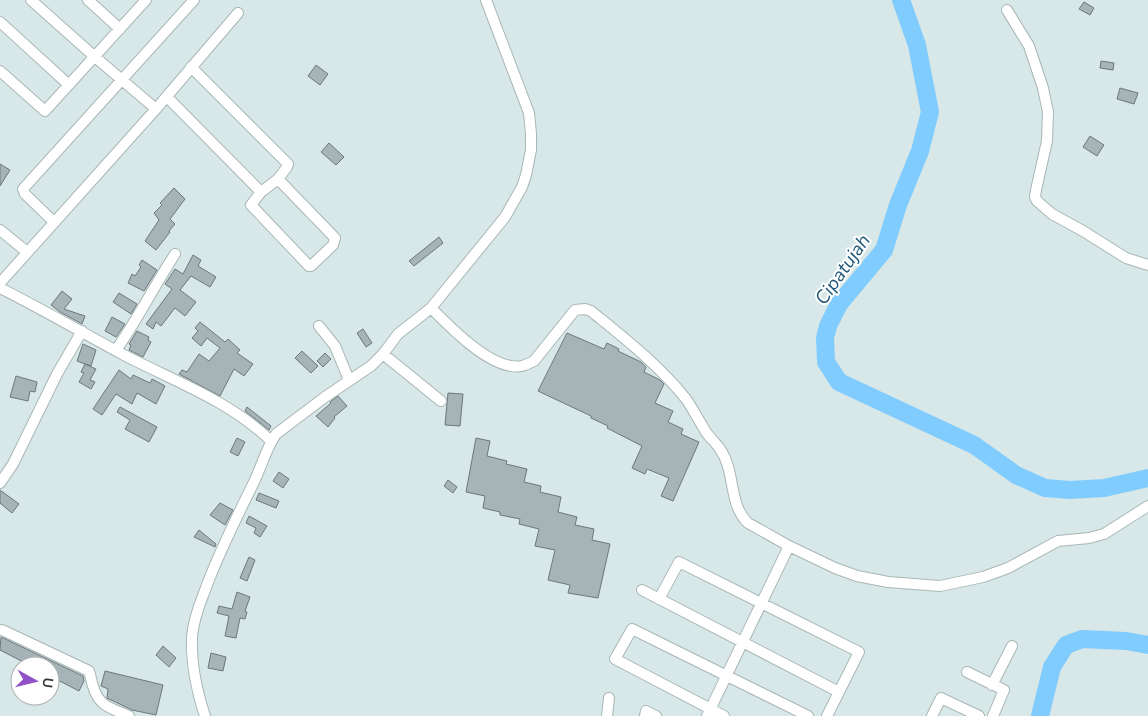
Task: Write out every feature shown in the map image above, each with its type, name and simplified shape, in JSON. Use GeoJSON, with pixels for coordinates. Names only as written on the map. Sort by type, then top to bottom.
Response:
{"type":"FeatureCollection","features":[{"type":"Feature","properties":{"kind":"street"},"geometry":{"type":"LineString","coordinates":[[31,0],[156,109]]}},
{"type":"Feature","properties":{"kind":"street"},"geometry":{"type":"LineString","coordinates":[[88,0],[120,29]]}},
{"type":"Feature","properties":{"kind":"street"},"geometry":{"type":"LineString","coordinates":[[54,222],[25,194],[23,189],[194,0]]}},
{"type":"Feature","properties":{"kind":"street"},"geometry":{"type":"LineString","coordinates":[[201,715],[192,646],[196,613],[221,548],[253,485],[271,441],[276,434],[325,397],[371,366],[398,334],[431,308],[505,217],[522,187],[528,165],[531,134],[529,113],[486,0]]}},
{"type":"Feature","properties":{"kind":"street"},"geometry":{"type":"LineString","coordinates":[[0,71],[45,111],[144,1]]}},
{"type":"Feature","properties":{"kind":"street"},"geometry":{"type":"LineString","coordinates":[[1007,10],[1029,46],[1043,88],[1048,112],[1048,141],[1036,190],[1035,197],[1037,201],[1052,214],[1126,258],[1148,265]]}},
{"type":"Feature","properties":{"kind":"street"},"geometry":{"type":"LineString","coordinates":[[0,283],[167,97],[238,12]]}},
{"type":"Feature","properties":{"kind":"street"},"geometry":{"type":"LineString","coordinates":[[0,22],[69,85]]}},
{"type":"Feature","properties":{"kind":"street"},"geometry":{"type":"LineString","coordinates":[[192,68],[288,164],[278,179],[261,192],[251,202],[251,205],[311,266],[333,245],[335,238],[278,179]]}},
{"type":"Feature","properties":{"kind":"street"},"geometry":{"type":"LineString","coordinates":[[167,97],[261,192]]}},
{"type":"Feature","properties":{"kind":"street"},"geometry":{"type":"LineString","coordinates":[[0,230],[27,252]]}},
{"type":"Feature","properties":{"kind":"street"},"geometry":{"type":"LineString","coordinates":[[116,350],[175,254]]}},
{"type":"Feature","properties":{"kind":"street"},"geometry":{"type":"LineString","coordinates":[[0,288],[116,350],[206,395],[259,429],[271,441]]}},
{"type":"Feature","properties":{"kind":"street"},"geometry":{"type":"LineString","coordinates":[[431,308],[459,336],[490,358],[512,367],[525,366],[534,361],[575,310],[584,309],[591,311],[640,350],[685,399],[726,461],[733,484],[734,497],[743,519],[789,546],[835,568],[864,578],[916,585],[950,586],[1008,568],[1058,541],[1089,538],[1104,534],[1148,506]]}},
{"type":"Feature","properties":{"kind":"street"},"geometry":{"type":"LineString","coordinates":[[319,326],[336,346],[349,380]]}},
{"type":"Feature","properties":{"kind":"street"},"geometry":{"type":"LineString","coordinates":[[0,483],[13,464],[57,374],[82,331]]}},
{"type":"Feature","properties":{"kind":"street"},"geometry":{"type":"LineString","coordinates":[[383,354],[441,401]]}},
{"type":"Feature","properties":{"kind":"street"},"geometry":{"type":"LineString","coordinates":[[708,712],[789,546]]}},
{"type":"Feature","properties":{"kind":"street"},"geometry":{"type":"LineString","coordinates":[[659,599],[679,562],[859,652],[827,716]]}},
{"type":"Feature","properties":{"kind":"street"},"geometry":{"type":"LineString","coordinates":[[642,590],[742,640],[839,692]]}},
{"type":"Feature","properties":{"kind":"street"},"geometry":{"type":"LineString","coordinates":[[724,716],[708,712],[615,659],[632,629],[808,716]]}},
{"type":"Feature","properties":{"kind":"street"},"geometry":{"type":"LineString","coordinates":[[2,630],[88,671],[91,675],[92,686],[102,704],[129,716]]}},
{"type":"Feature","properties":{"kind":"street"},"geometry":{"type":"LineString","coordinates":[[992,684],[1012,646]]}},
{"type":"Feature","properties":{"kind":"street"},"geometry":{"type":"LineString","coordinates":[[967,672],[1004,690],[992,716]]}},
{"type":"Feature","properties":{"kind":"street"},"geometry":{"type":"LineString","coordinates":[[607,716],[609,698]]}},
{"type":"Feature","properties":{"kind":"street"},"geometry":{"type":"LineString","coordinates":[[932,716],[941,698],[979,716]]}},
{"type":"Feature","properties":{"kind":"street"},"geometry":{"type":"LineString","coordinates":[[645,716],[646,711],[656,716]]}},
{"type":"Feature","properties":{"kind":"building"},"geometry":{"type":"Polygon","coordinates":[[[1084,2],[1094,8],[1090,15],[1079,9],[1084,2]]]}},
{"type":"Feature","properties":{"kind":"building"},"geometry":{"type":"Polygon","coordinates":[[[1101,61],[1114,63],[1113,70],[1100,68],[1101,61]]]}},
{"type":"Feature","properties":{"kind":"building"},"geometry":{"type":"Polygon","coordinates":[[[316,65],[328,74],[320,85],[308,76],[316,65]]]}},
{"type":"Feature","properties":{"kind":"building"},"geometry":{"type":"Polygon","coordinates":[[[1120,88],[1138,93],[1134,104],[1117,99],[1120,88]]]}},
{"type":"Feature","properties":{"kind":"building"},"geometry":{"type":"Polygon","coordinates":[[[1090,136],[1104,145],[1097,156],[1083,147],[1090,136]]]}},
{"type":"Feature","properties":{"kind":"building"},"geometry":{"type":"Polygon","coordinates":[[[329,143],[344,157],[336,165],[321,152],[329,143]]]}},
{"type":"Feature","properties":{"kind":"building"},"geometry":{"type":"Polygon","coordinates":[[[0,164],[10,170],[0,186],[0,164]]]}},
{"type":"Feature","properties":{"kind":"building"},"geometry":{"type":"Polygon","coordinates":[[[174,188],[185,199],[170,219],[175,224],[156,250],[145,241],[159,220],[154,213],[162,205],[160,203],[174,188]]]}},
{"type":"Feature","properties":{"kind":"building"},"geometry":{"type":"Polygon","coordinates":[[[439,237],[443,243],[414,266],[409,261],[439,237]]]}},
{"type":"Feature","properties":{"kind":"building"},"geometry":{"type":"Polygon","coordinates":[[[193,255],[201,260],[198,266],[216,277],[210,287],[191,276],[180,290],[196,302],[185,316],[175,308],[161,326],[156,322],[153,329],[146,324],[172,289],[165,284],[175,269],[183,274],[193,255]]]}},
{"type":"Feature","properties":{"kind":"building"},"geometry":{"type":"Polygon","coordinates":[[[142,260],[157,270],[144,291],[128,283],[132,274],[135,276],[141,267],[139,265],[142,260]]]}},
{"type":"Feature","properties":{"kind":"building"},"geometry":{"type":"Polygon","coordinates":[[[62,291],[72,299],[64,309],[85,316],[82,324],[51,305],[62,291]]]}},
{"type":"Feature","properties":{"kind":"building"},"geometry":{"type":"Polygon","coordinates":[[[119,293],[137,304],[131,314],[113,302],[119,293]]]}},
{"type":"Feature","properties":{"kind":"building"},"geometry":{"type":"Polygon","coordinates":[[[112,317],[125,324],[116,337],[105,331],[112,317]]]}},
{"type":"Feature","properties":{"kind":"building"},"geometry":{"type":"Polygon","coordinates":[[[200,322],[225,342],[228,339],[240,350],[237,353],[253,364],[244,376],[234,369],[220,396],[179,374],[182,370],[187,372],[199,354],[209,361],[220,348],[207,338],[201,346],[192,338],[198,331],[195,328],[200,322]]]}},
{"type":"Feature","properties":{"kind":"building"},"geometry":{"type":"Polygon","coordinates":[[[363,329],[372,343],[366,347],[357,333],[363,329]]]}},
{"type":"Feature","properties":{"kind":"building"},"geometry":{"type":"Polygon","coordinates":[[[137,331],[149,337],[148,340],[151,342],[143,357],[129,350],[131,345],[129,344],[137,331]]]}},
{"type":"Feature","properties":{"kind":"building"},"geometry":{"type":"Polygon","coordinates":[[[567,333],[604,349],[607,343],[619,349],[618,351],[641,362],[646,367],[644,372],[664,384],[655,403],[673,411],[668,422],[683,429],[681,434],[699,442],[673,501],[661,496],[669,478],[647,469],[645,474],[632,468],[642,446],[607,428],[608,426],[591,418],[591,416],[538,391],[567,333]]]}},
{"type":"Feature","properties":{"kind":"building"},"geometry":{"type":"Polygon","coordinates":[[[83,344],[96,350],[91,366],[77,361],[83,344]]]}},
{"type":"Feature","properties":{"kind":"building"},"geometry":{"type":"Polygon","coordinates":[[[302,351],[318,366],[311,373],[295,358],[302,351]]]}},
{"type":"Feature","properties":{"kind":"building"},"geometry":{"type":"Polygon","coordinates":[[[325,353],[331,359],[323,367],[317,361],[325,353]]]}},
{"type":"Feature","properties":{"kind":"building"},"geometry":{"type":"Polygon","coordinates":[[[85,364],[96,369],[90,380],[95,382],[91,389],[79,382],[84,373],[81,372],[85,364]]]}},
{"type":"Feature","properties":{"kind":"building"},"geometry":{"type":"Polygon","coordinates":[[[119,370],[131,379],[133,375],[150,383],[152,379],[165,386],[156,404],[137,393],[132,404],[116,394],[102,415],[93,409],[119,370]]]}},
{"type":"Feature","properties":{"kind":"building"},"geometry":{"type":"Polygon","coordinates":[[[16,376],[37,382],[35,392],[30,391],[28,401],[10,397],[16,376]]]}},
{"type":"Feature","properties":{"kind":"building"},"geometry":{"type":"Polygon","coordinates":[[[448,393],[463,394],[460,426],[445,425],[448,393]]]}},
{"type":"Feature","properties":{"kind":"building"},"geometry":{"type":"Polygon","coordinates":[[[338,396],[347,406],[334,417],[328,427],[316,416],[338,396]]]}},
{"type":"Feature","properties":{"kind":"building"},"geometry":{"type":"Polygon","coordinates":[[[120,407],[157,427],[149,442],[125,429],[130,420],[117,412],[120,407]]]}},
{"type":"Feature","properties":{"kind":"building"},"geometry":{"type":"Polygon","coordinates":[[[247,407],[271,426],[269,430],[245,411],[247,407]]]}},
{"type":"Feature","properties":{"kind":"building"},"geometry":{"type":"Polygon","coordinates":[[[237,438],[245,442],[238,456],[230,452],[237,438]]]}},
{"type":"Feature","properties":{"kind":"building"},"geometry":{"type":"Polygon","coordinates":[[[476,438],[490,441],[487,456],[507,461],[506,464],[527,469],[524,482],[541,486],[540,492],[561,497],[558,512],[577,517],[575,525],[594,529],[592,540],[610,544],[598,598],[568,593],[570,585],[548,580],[555,550],[535,546],[539,529],[519,524],[520,519],[500,515],[500,512],[483,508],[485,496],[466,492],[476,438]]]}},
{"type":"Feature","properties":{"kind":"building"},"geometry":{"type":"Polygon","coordinates":[[[279,472],[289,479],[283,488],[273,481],[279,472]]]}},
{"type":"Feature","properties":{"kind":"building"},"geometry":{"type":"Polygon","coordinates":[[[448,480],[457,487],[453,493],[444,486],[448,480]]]}},
{"type":"Feature","properties":{"kind":"building"},"geometry":{"type":"Polygon","coordinates":[[[0,490],[19,504],[12,513],[0,503],[0,490]]]}},
{"type":"Feature","properties":{"kind":"building"},"geometry":{"type":"Polygon","coordinates":[[[259,493],[279,501],[276,508],[256,500],[259,493]]]}},
{"type":"Feature","properties":{"kind":"building"},"geometry":{"type":"Polygon","coordinates":[[[220,503],[233,510],[225,525],[210,515],[220,503]]]}},
{"type":"Feature","properties":{"kind":"building"},"geometry":{"type":"Polygon","coordinates":[[[249,516],[267,526],[260,537],[254,533],[256,528],[246,523],[249,516]]]}},
{"type":"Feature","properties":{"kind":"building"},"geometry":{"type":"Polygon","coordinates":[[[199,530],[216,544],[215,547],[194,537],[199,530]]]}},
{"type":"Feature","properties":{"kind":"building"},"geometry":{"type":"Polygon","coordinates":[[[249,557],[255,560],[247,581],[240,578],[249,557]]]}},
{"type":"Feature","properties":{"kind":"building"},"geometry":{"type":"Polygon","coordinates":[[[237,592],[250,597],[245,611],[247,612],[245,619],[240,618],[236,638],[225,636],[229,616],[217,613],[219,606],[232,609],[237,592]]]}},
{"type":"Feature","properties":{"kind":"building"},"geometry":{"type":"Polygon","coordinates":[[[1,637],[41,656],[12,656],[0,650],[1,637]]]}},
{"type":"Feature","properties":{"kind":"building"},"geometry":{"type":"Polygon","coordinates":[[[163,646],[176,658],[169,667],[156,655],[163,646]]]}},
{"type":"Feature","properties":{"kind":"building"},"geometry":{"type":"Polygon","coordinates":[[[211,653],[226,657],[223,671],[208,668],[211,653]]]}},
{"type":"Feature","properties":{"kind":"building"},"geometry":{"type":"Polygon","coordinates":[[[60,665],[83,676],[84,681],[79,691],[60,681],[60,665]]]}},
{"type":"Feature","properties":{"kind":"building"},"geometry":{"type":"Polygon","coordinates":[[[105,671],[163,685],[156,715],[132,710],[107,698],[108,689],[101,686],[105,671]]]}},
{"type":"Feature","properties":{"kind":"waterway","name":"Cipatujah"},"geometry":{"type":"LineString","coordinates":[[901,0],[917,45],[930,112],[920,151],[898,205],[884,250],[839,304],[828,326],[825,338],[826,362],[839,382],[974,445],[1016,475],[1045,488],[1070,490],[1104,488],[1148,478]]}},
{"type":"Feature","properties":{"kind":"waterway","name":"Cipatujah"},"geometry":{"type":"LineString","coordinates":[[1040,716],[1052,667],[1066,645],[1082,639],[1126,641],[1148,645]]}}]}
